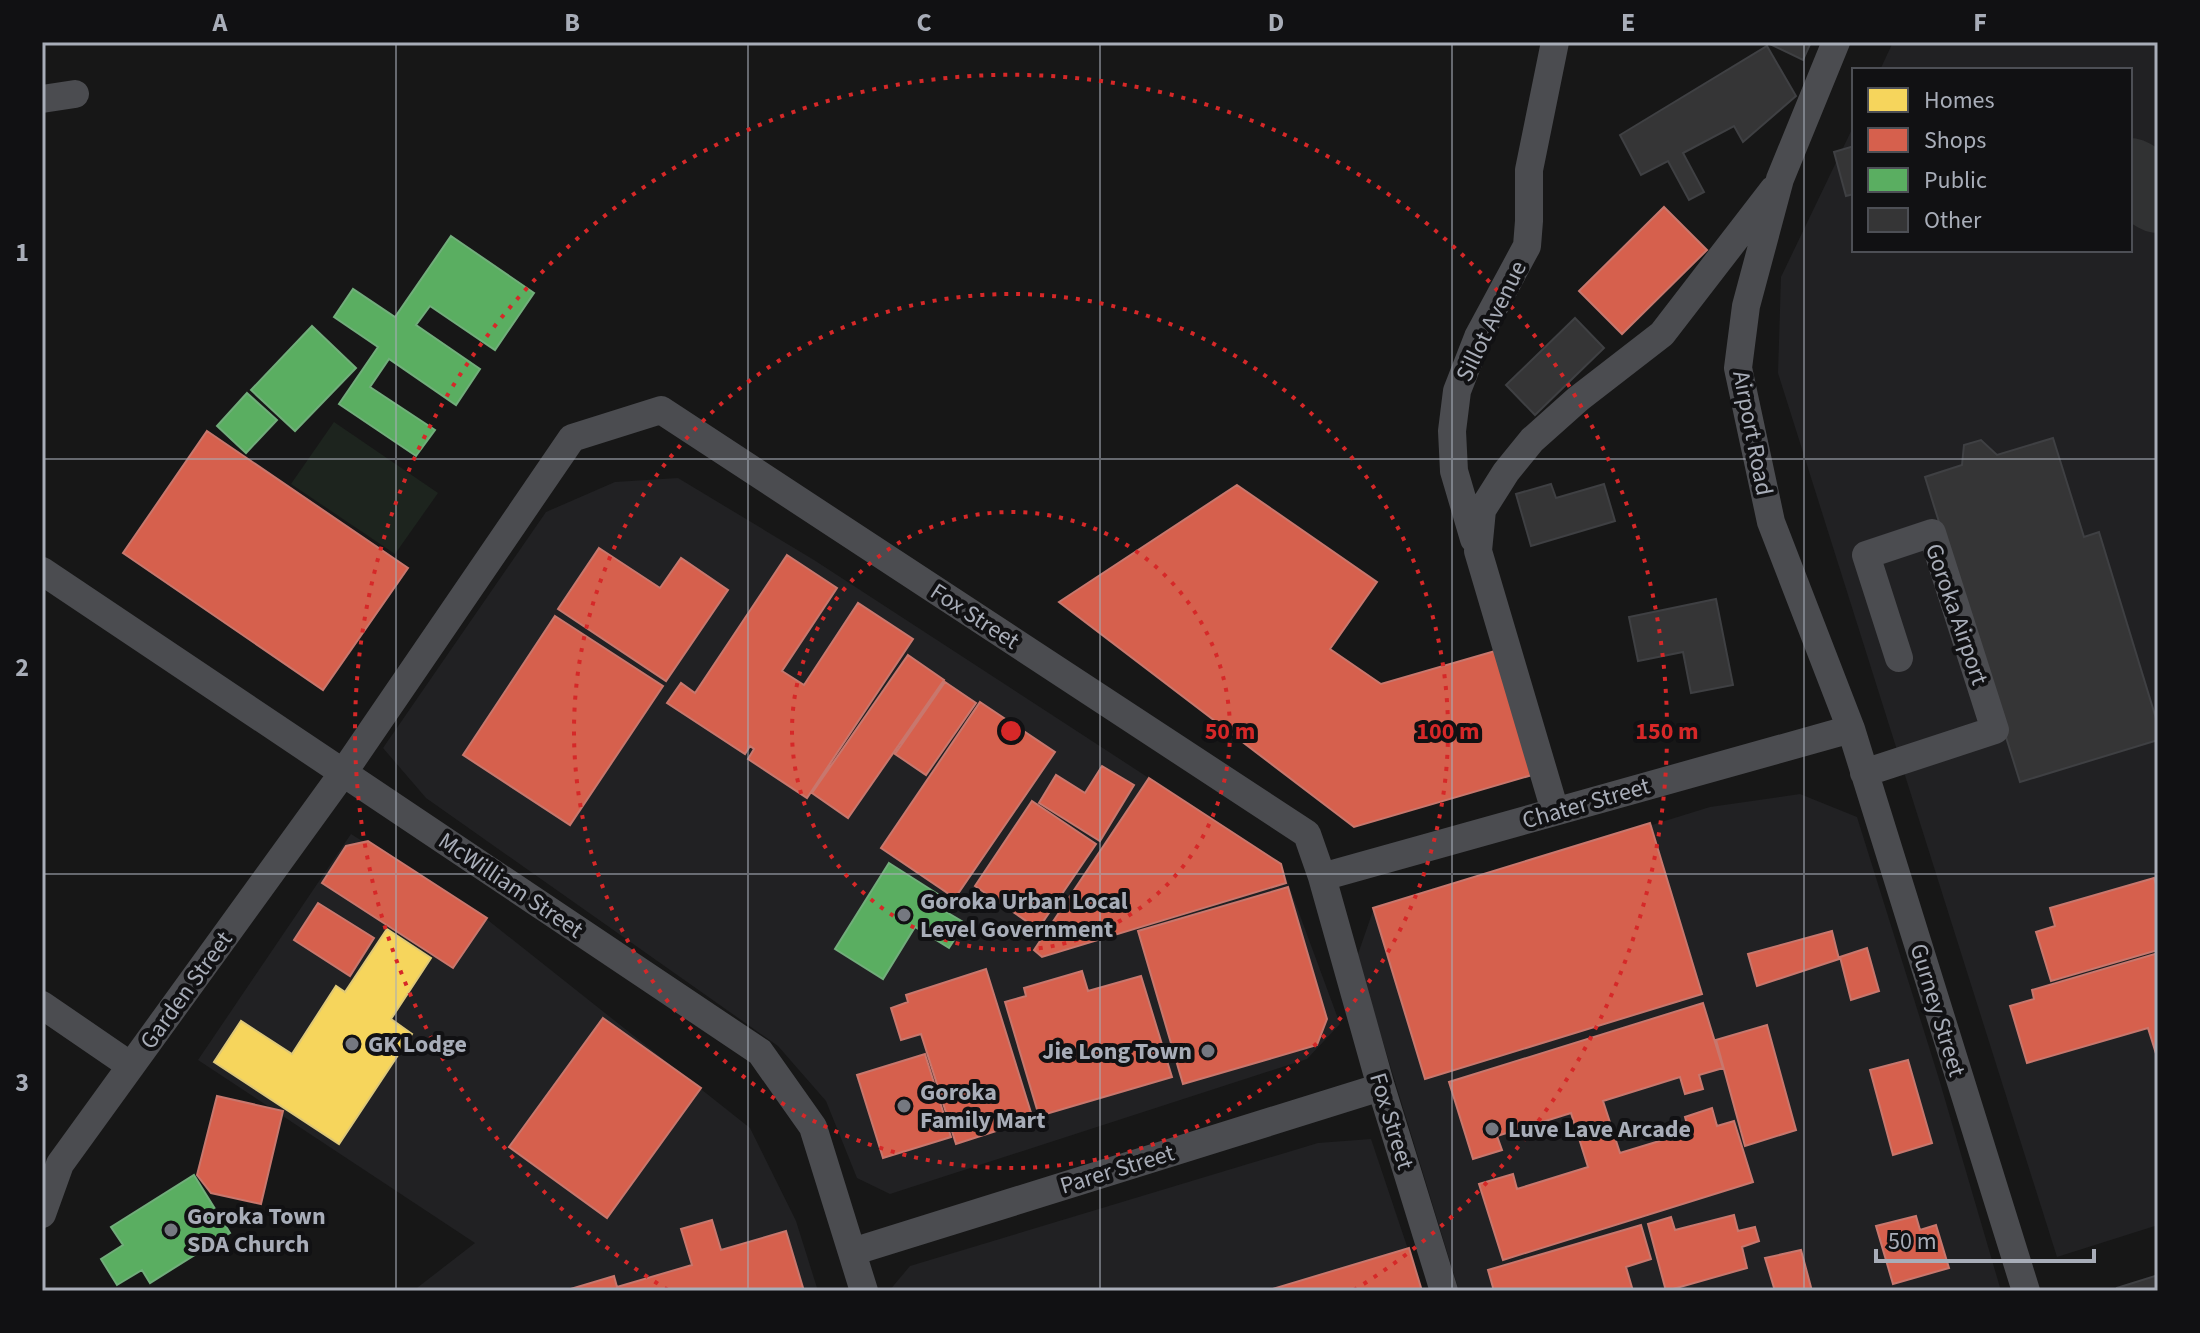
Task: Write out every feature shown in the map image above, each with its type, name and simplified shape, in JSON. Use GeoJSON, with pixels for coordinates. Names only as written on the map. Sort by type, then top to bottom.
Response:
{"type":"FeatureCollection","features":[{"type":"Feature","properties":{"kind":"street","name":"Sillot Avenue"},"geometry":{"type":"LineString","coordinates":[[1555,42],[1529,170],[1527,246],[1478,337],[1457,391],[1452,431],[1454,471],[1555,811]]}},
{"type":"Feature","properties":{"kind":"street","name":"Airport Road"},"geometry":{"type":"LineString","coordinates":[[1836,42],[1780,179],[1746,306],[1738,368],[1771,522],[1851,729]]}},
{"type":"Feature","properties":{"kind":"street"},"geometry":{"type":"LineString","coordinates":[[42,99],[75,94]]}},
{"type":"Feature","properties":{"kind":"street"},"geometry":{"type":"LineString","coordinates":[[1478,551],[1482,510],[1506,472],[1532,440],[1578,399],[1662,334],[1780,179]]}},
{"type":"Feature","properties":{"kind":"street","name":"Fox Street"},"geometry":{"type":"LineString","coordinates":[[343,773],[572,438],[661,410],[1307,834],[1444,1291]]}},
{"type":"Feature","properties":{"kind":"street","name":"Goroka Airport"},"geometry":{"type":"LineString","coordinates":[[1864,773],[1995,730],[1932,533],[1866,555],[1899,658]]}},
{"type":"Feature","properties":{"kind":"street","name":"McWilliam Street"},"geometry":{"type":"LineString","coordinates":[[42,571],[760,1052],[813,1127],[864,1291]]}},
{"type":"Feature","properties":{"kind":"street","name":"Gurney Street"},"geometry":{"type":"LineString","coordinates":[[1851,729],[2026,1291]]}},
{"type":"Feature","properties":{"kind":"street","name":"Chater Street"},"geometry":{"type":"LineString","coordinates":[[1322,877],[1851,729]]}},
{"type":"Feature","properties":{"kind":"street","name":"Garden Street"},"geometry":{"type":"LineString","coordinates":[[42,1214],[60,1164],[343,773]]}},
{"type":"Feature","properties":{"kind":"street"},"geometry":{"type":"LineString","coordinates":[[42,1005],[131,1066]]}},
{"type":"Feature","properties":{"kind":"street","name":"Parer Street"},"geometry":{"type":"LineString","coordinates":[[852,1252],[1381,1087]]}},
{"type":"Feature","properties":{"kind":"shaded area"},"geometry":{"type":"Polygon","coordinates":[[[1893,42],[2158,42],[2158,1225],[2057,1257],[1778,373],[1781,277],[1852,129],[1852,252],[2132,252],[2132,68],[1881,68],[1893,42]]]}},
{"type":"Feature","properties":{"kind":"shaded area"},"geometry":{"type":"Polygon","coordinates":[[[334,422],[438,493],[395,554],[291,484],[334,422]]]}},
{"type":"Feature","properties":{"kind":"shaded area"},"geometry":{"type":"Polygon","coordinates":[[[678,478],[814,560],[1281,864],[1340,1024],[1307,1059],[890,1194],[857,1178],[826,1101],[778,1046],[426,798],[383,748],[546,512],[615,482],[678,478]]]}},
{"type":"Feature","properties":{"kind":"shaded area"},"geometry":{"type":"Polygon","coordinates":[[[1800,794],[1857,817],[2001,1291],[1459,1291],[1357,957],[1373,911],[1710,807],[1800,794]]]}},
{"type":"Feature","properties":{"kind":"shaded area"},"geometry":{"type":"Polygon","coordinates":[[[351,834],[489,921],[750,1128],[796,1221],[818,1291],[413,1291],[475,1243],[198,1060],[351,834]]]}},
{"type":"Feature","properties":{"kind":"shaded area"},"geometry":{"type":"Polygon","coordinates":[[[1371,1139],[1422,1291],[889,1291],[910,1266],[1318,1143],[1371,1139]]]}},
{"type":"Feature","properties":{"kind":"building: Homes","name":"GK Lodge"},"geometry":{"type":"Polygon","coordinates":[[[387,929],[431,958],[391,1019],[412,1034],[339,1144],[214,1062],[241,1021],[292,1054],[336,986],[345,992],[387,929]]]}},
{"type":"Feature","properties":{"kind":"building: Shops"},"geometry":{"type":"Polygon","coordinates":[[[1664,207],[1707,250],[1622,334],[1579,291],[1664,207]]]}},
{"type":"Feature","properties":{"kind":"building: Shops"},"geometry":{"type":"Polygon","coordinates":[[[207,431],[408,568],[323,690],[123,553],[207,431]]]}},
{"type":"Feature","properties":{"kind":"building: Shops"},"geometry":{"type":"Polygon","coordinates":[[[1237,485],[1377,582],[1330,649],[1381,684],[1495,651],[1532,775],[1354,827],[1059,602],[1237,485]]]}},
{"type":"Feature","properties":{"kind":"building: Shops"},"geometry":{"type":"Polygon","coordinates":[[[599,548],[660,588],[681,558],[728,590],[666,681],[558,609],[599,548]]]}},
{"type":"Feature","properties":{"kind":"building: Shops"},"geometry":{"type":"Polygon","coordinates":[[[787,555],[837,588],[782,671],[804,685],[858,603],[913,639],[807,798],[748,759],[754,749],[750,746],[745,754],[667,703],[681,683],[695,693],[787,555]]]}},
{"type":"Feature","properties":{"kind":"building: Shops"},"geometry":{"type":"Polygon","coordinates":[[[555,616],[663,686],[570,825],[463,755],[555,616]]]}},
{"type":"Feature","properties":{"kind":"building: Shops"},"geometry":{"type":"Polygon","coordinates":[[[908,655],[944,680],[848,818],[812,793],[908,655]]]}},
{"type":"Feature","properties":{"kind":"building: Shops"},"geometry":{"type":"Polygon","coordinates":[[[945,682],[976,703],[926,775],[895,754],[945,682]]]}},
{"type":"Feature","properties":{"kind":"building: Shops"},"geometry":{"type":"Polygon","coordinates":[[[980,702],[1055,752],[955,898],[881,848],[980,702]]]}},
{"type":"Feature","properties":{"kind":"building: Shops"},"geometry":{"type":"Polygon","coordinates":[[[1102,766],[1134,785],[1100,841],[1039,803],[1056,775],[1085,793],[1102,766]]]}},
{"type":"Feature","properties":{"kind":"building: Shops"},"geometry":{"type":"Polygon","coordinates":[[[1149,778],[1281,864],[1286,883],[1042,957],[1034,950],[1149,778]]]}},
{"type":"Feature","properties":{"kind":"building: Shops"},"geometry":{"type":"Polygon","coordinates":[[[1032,801],[1096,844],[1038,929],[975,886],[1032,801]]]}},
{"type":"Feature","properties":{"kind":"building: Shops"},"geometry":{"type":"Polygon","coordinates":[[[1650,823],[1702,994],[1425,1079],[1373,908],[1650,823]]]}},
{"type":"Feature","properties":{"kind":"building: Shops"},"geometry":{"type":"Polygon","coordinates":[[[368,841],[487,918],[453,968],[322,883],[346,846],[368,841]]]}},
{"type":"Feature","properties":{"kind":"building: Shops"},"geometry":{"type":"Polygon","coordinates":[[[2154,878],[2158,891],[2158,950],[2051,981],[2036,932],[2055,926],[2050,908],[2154,878]]]}},
{"type":"Feature","properties":{"kind":"building: Shops"},"geometry":{"type":"Polygon","coordinates":[[[1288,887],[1327,1019],[1317,1045],[1183,1084],[1138,931],[1288,887]]]}},
{"type":"Feature","properties":{"kind":"building: Shops"},"geometry":{"type":"Polygon","coordinates":[[[318,903],[374,938],[350,976],[294,940],[318,903]]]}},
{"type":"Feature","properties":{"kind":"building: Shops"},"geometry":{"type":"Polygon","coordinates":[[[1832,931],[1839,959],[1757,986],[1748,954],[1832,931]]]}},
{"type":"Feature","properties":{"kind":"building: Shops"},"geometry":{"type":"Polygon","coordinates":[[[1867,948],[1879,991],[1851,1000],[1840,957],[1867,948]]]}},
{"type":"Feature","properties":{"kind":"building: Shops"},"geometry":{"type":"Polygon","coordinates":[[[2158,953],[2158,1060],[2148,1028],[2027,1063],[2010,1006],[2034,999],[2032,990],[2158,953]]]}},
{"type":"Feature","properties":{"kind":"building: Shops"},"geometry":{"type":"Polygon","coordinates":[[[986,969],[1033,1119],[956,1144],[921,1034],[901,1040],[891,1008],[908,1002],[906,995],[986,969]]]}},
{"type":"Feature","properties":{"kind":"building: Shops"},"geometry":{"type":"Polygon","coordinates":[[[1082,971],[1088,991],[1141,976],[1172,1077],[1039,1116],[1005,1002],[1026,996],[1024,988],[1082,971]]]}},
{"type":"Feature","properties":{"kind":"building: Shops","name":"Luve Lave Arcade"},"geometry":{"type":"Polygon","coordinates":[[[1703,1003],[1723,1068],[1699,1075],[1703,1089],[1685,1094],[1680,1077],[1603,1101],[1620,1153],[1689,1132],[1685,1117],[1712,1108],[1717,1126],[1734,1121],[1753,1182],[1503,1260],[1479,1184],[1513,1174],[1517,1189],[1588,1167],[1571,1113],[1497,1136],[1502,1150],[1473,1159],[1449,1082],[1703,1003]]]}},
{"type":"Feature","properties":{"kind":"building: Shops"},"geometry":{"type":"Polygon","coordinates":[[[603,1018],[701,1088],[607,1218],[509,1147],[603,1018]]]}},
{"type":"Feature","properties":{"kind":"building: Shops"},"geometry":{"type":"Polygon","coordinates":[[[1767,1025],[1796,1130],[1745,1146],[1716,1040],[1767,1025]]]}},
{"type":"Feature","properties":{"kind":"building: Shops","name":"Goroka Family Mart"},"geometry":{"type":"Polygon","coordinates":[[[925,1054],[951,1137],[883,1158],[857,1075],[925,1054]]]}},
{"type":"Feature","properties":{"kind":"building: Shops"},"geometry":{"type":"Polygon","coordinates":[[[1908,1060],[1932,1143],[1893,1155],[1870,1070],[1908,1060]]]}},
{"type":"Feature","properties":{"kind":"building: Shops"},"geometry":{"type":"Polygon","coordinates":[[[217,1096],[283,1111],[261,1204],[211,1193],[197,1175],[217,1096]]]}},
{"type":"Feature","properties":{"kind":"building: Shops"},"geometry":{"type":"Polygon","coordinates":[[[1734,1215],[1738,1231],[1755,1227],[1759,1241],[1742,1247],[1747,1268],[1666,1291],[1648,1224],[1671,1217],[1675,1230],[1734,1215]]]}},
{"type":"Feature","properties":{"kind":"building: Shops"},"geometry":{"type":"Polygon","coordinates":[[[1916,1216],[1920,1230],[1936,1225],[1949,1268],[1893,1284],[1876,1226],[1916,1216]]]}},
{"type":"Feature","properties":{"kind":"building: Shops"},"geometry":{"type":"Polygon","coordinates":[[[712,1220],[721,1250],[786,1231],[804,1291],[564,1291],[614,1276],[617,1287],[692,1265],[681,1229],[712,1220]]]}},
{"type":"Feature","properties":{"kind":"building: Shops"},"geometry":{"type":"Polygon","coordinates":[[[1641,1225],[1651,1259],[1626,1267],[1633,1291],[1494,1291],[1488,1270],[1641,1225]]]}},
{"type":"Feature","properties":{"kind":"building: Shops"},"geometry":{"type":"Polygon","coordinates":[[[1409,1248],[1422,1291],[1266,1291],[1409,1248]]]}},
{"type":"Feature","properties":{"kind":"building: Shops"},"geometry":{"type":"Polygon","coordinates":[[[1801,1250],[1812,1291],[1775,1291],[1765,1258],[1801,1250]]]}},
{"type":"Feature","properties":{"kind":"building: Public"},"geometry":{"type":"Polygon","coordinates":[[[451,236],[534,293],[495,350],[430,306],[416,325],[480,369],[456,405],[389,359],[370,387],[435,430],[416,456],[339,404],[378,347],[334,317],[353,289],[395,317],[451,236]]]}},
{"type":"Feature","properties":{"kind":"building: Public"},"geometry":{"type":"Polygon","coordinates":[[[312,326],[356,368],[295,431],[251,390],[312,326]]]}},
{"type":"Feature","properties":{"kind":"building: Public"},"geometry":{"type":"Polygon","coordinates":[[[247,393],[277,420],[246,453],[217,426],[247,393]]]}},
{"type":"Feature","properties":{"kind":"building: Public","name":"Goroka Urban Local Level Government"},"geometry":{"type":"Polygon","coordinates":[[[889,863],[944,898],[938,907],[965,923],[949,948],[915,927],[883,979],[835,949],[889,863]]]}},
{"type":"Feature","properties":{"kind":"building: Public","name":"Goroka Town SDA Church"},"geometry":{"type":"Polygon","coordinates":[[[194,1175],[230,1233],[150,1283],[142,1270],[117,1285],[101,1259],[123,1245],[111,1227],[194,1175]]]}},
{"type":"Feature","properties":{"kind":"building: Other"},"geometry":{"type":"Polygon","coordinates":[[[1766,42],[1811,42],[1803,60],[1766,42]]]}},
{"type":"Feature","properties":{"kind":"building: Other"},"geometry":{"type":"Polygon","coordinates":[[[1767,46],[1796,96],[1743,142],[1734,126],[1683,153],[1704,192],[1689,200],[1668,161],[1641,175],[1620,135],[1767,46]]]}},
{"type":"Feature","properties":{"kind":"building: Other"},"geometry":{"type":"Polygon","coordinates":[[[1852,147],[1852,194],[1846,196],[1834,152],[1852,147]]]}},
{"type":"Feature","properties":{"kind":"building: Other"},"geometry":{"type":"Polygon","coordinates":[[[1575,318],[1604,348],[1535,415],[1506,385],[1575,318]]]}},
{"type":"Feature","properties":{"kind":"building: Other"},"geometry":{"type":"Polygon","coordinates":[[[2053,438],[2084,537],[2099,532],[2158,725],[2158,740],[2020,782],[1925,477],[1962,465],[1964,445],[1981,440],[1997,455],[2053,438]]]}},
{"type":"Feature","properties":{"kind":"building: Other"},"geometry":{"type":"Polygon","coordinates":[[[1551,484],[1556,498],[1604,484],[1615,521],[1531,546],[1516,494],[1551,484]]]}},
{"type":"Feature","properties":{"kind":"building: Other"},"geometry":{"type":"Polygon","coordinates":[[[1716,599],[1733,685],[1691,693],[1683,652],[1638,661],[1629,617],[1716,599]]]}},
{"type":"Feature","properties":{"kind":"building: Other"},"geometry":{"type":"Polygon","coordinates":[[[2158,1275],[2158,1291],[2118,1291],[2117,1288],[2158,1275]]]}},
{"type":"Feature","properties":{"kind":"taxiway"},"geometry":{"type":"LineString","coordinates":[[2132,178],[2158,194]]}},
{"type":"Feature","properties":{"kind":"place","name":"Goroka Urban Local Level Government"},"geometry":{"type":"Point","coordinates":[904,915]}},
{"type":"Feature","properties":{"kind":"place","name":"GK Lodge"},"geometry":{"type":"Point","coordinates":[352,1044]}},
{"type":"Feature","properties":{"kind":"place","name":"Jie Long Town"},"geometry":{"type":"Point","coordinates":[1208,1051]}},
{"type":"Feature","properties":{"kind":"place","name":"Goroka Family Mart"},"geometry":{"type":"Point","coordinates":[904,1106]}},
{"type":"Feature","properties":{"kind":"place","name":"Luve Lave Arcade"},"geometry":{"type":"Point","coordinates":[1492,1129]}},
{"type":"Feature","properties":{"kind":"place","name":"Goroka Town SDA Church"},"geometry":{"type":"Point","coordinates":[171,1230]}}]}
